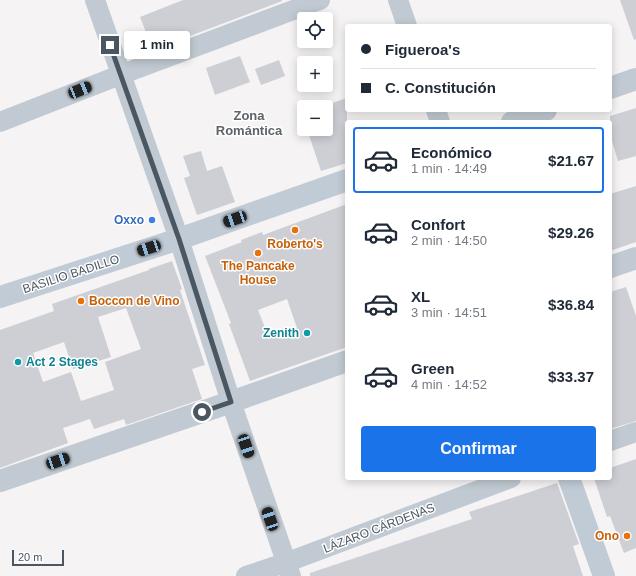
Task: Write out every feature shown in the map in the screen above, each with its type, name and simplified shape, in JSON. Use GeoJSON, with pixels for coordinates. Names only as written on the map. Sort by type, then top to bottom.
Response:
{"type":"FeatureCollection","features":[{"type":"Feature","properties":{"kind":"main road","name":"BASILIO BADILLO"},"geometry":{"type":"LineString","coordinates":[[0,297],[179,239],[345,181]]}},
{"type":"Feature","properties":{"kind":"main road"},"geometry":{"type":"LineString","coordinates":[[570,480],[604,576]]}},
{"type":"Feature","properties":{"kind":"street"},"geometry":{"type":"LineString","coordinates":[[95,0],[120,75],[179,239],[231,402],[288,569]]}},
{"type":"Feature","properties":{"kind":"street"},"geometry":{"type":"LineString","coordinates":[[0,122],[320,0]]}},
{"type":"Feature","properties":{"kind":"street"},"geometry":{"type":"LineString","coordinates":[[398,0],[406,24]]}},
{"type":"Feature","properties":{"kind":"street"},"geometry":{"type":"LineString","coordinates":[[612,87],[636,79]]}},
{"type":"Feature","properties":{"kind":"street"},"geometry":{"type":"LineString","coordinates":[[518,120],[540,112]]}},
{"type":"Feature","properties":{"kind":"street"},"geometry":{"type":"LineString","coordinates":[[612,266],[636,258]]}},
{"type":"Feature","properties":{"kind":"street"},"geometry":{"type":"LineString","coordinates":[[0,480],[345,362]]}},
{"type":"Feature","properties":{"kind":"street"},"geometry":{"type":"LineString","coordinates":[[612,440],[636,432]]}},
{"type":"Feature","properties":{"kind":"street","name":"LÁZARO CÁRDENAS"},"geometry":{"type":"LineString","coordinates":[[246,576],[288,569],[506,480]]}},
{"type":"Feature","properties":{"kind":"building"},"geometry":{"type":"Polygon","coordinates":[[[183,0],[282,1],[153,50],[140,17],[183,0]]]}},
{"type":"Feature","properties":{"kind":"building"},"geometry":{"type":"Polygon","coordinates":[[[620,0],[636,0],[636,39],[634,40],[620,0]]]}},
{"type":"Feature","properties":{"kind":"building"},"geometry":{"type":"Polygon","coordinates":[[[240,56],[250,82],[215,95],[206,68],[240,56]]]}},
{"type":"Feature","properties":{"kind":"building"},"geometry":{"type":"Polygon","coordinates":[[[279,60],[285,76],[261,85],[255,69],[279,60]]]}},
{"type":"Feature","properties":{"kind":"building"},"geometry":{"type":"Polygon","coordinates":[[[345,99],[345,112],[347,112],[347,120],[345,120],[345,164],[321,171],[309,136],[333,136],[333,103],[345,99]]]}},
{"type":"Feature","properties":{"kind":"building"},"geometry":{"type":"Polygon","coordinates":[[[636,108],[636,156],[618,161],[612,141],[612,120],[610,120],[610,116],[636,108]]]}},
{"type":"Feature","properties":{"kind":"building"},"geometry":{"type":"Polygon","coordinates":[[[201,151],[207,171],[222,166],[235,202],[197,215],[184,178],[190,176],[183,156],[201,151]]]}},
{"type":"Feature","properties":{"kind":"building"},"geometry":{"type":"Polygon","coordinates":[[[636,186],[636,242],[612,250],[612,193],[636,186]]]}},
{"type":"Feature","properties":{"kind":"building"},"geometry":{"type":"Polygon","coordinates":[[[345,205],[345,348],[250,381],[229,324],[231,323],[205,256],[242,242],[241,240],[262,232],[263,235],[345,205]],[[287,299],[258,310],[269,338],[297,328],[287,299]]]}},
{"type":"Feature","properties":{"kind":"building"},"geometry":{"type":"Polygon","coordinates":[[[172,261],[205,365],[192,369],[202,399],[126,425],[124,419],[94,429],[90,419],[63,428],[68,443],[0,468],[0,330],[54,311],[52,304],[172,261]],[[126,308],[98,317],[111,357],[73,369],[64,342],[33,353],[43,382],[71,372],[81,401],[114,390],[105,362],[141,349],[126,308]]]}},
{"type":"Feature","properties":{"kind":"building"},"geometry":{"type":"Polygon","coordinates":[[[626,287],[636,316],[636,421],[612,428],[612,291],[626,287]]]}},
{"type":"Feature","properties":{"kind":"building"},"geometry":{"type":"Polygon","coordinates":[[[636,459],[636,548],[624,553],[610,516],[607,517],[595,480],[612,480],[612,467],[636,459]]]}},
{"type":"Feature","properties":{"kind":"building"},"geometry":{"type":"Polygon","coordinates":[[[557,483],[579,544],[573,546],[583,576],[310,576],[310,573],[472,519],[469,512],[557,483]]]}},
{"type":"Feature","properties":{"kind":"place","name":"Oxxo"},"geometry":{"type":"Point","coordinates":[152,220]}},
{"type":"Feature","properties":{"kind":"place","name":"Roberto's"},"geometry":{"type":"Point","coordinates":[295,230]}},
{"type":"Feature","properties":{"kind":"place","name":"The Pancake House"},"geometry":{"type":"Point","coordinates":[258,253]}},
{"type":"Feature","properties":{"kind":"place","name":"Boccon de Vino"},"geometry":{"type":"Point","coordinates":[81,301]}},
{"type":"Feature","properties":{"kind":"place","name":"Zenith"},"geometry":{"type":"Point","coordinates":[307,333]}},
{"type":"Feature","properties":{"kind":"place","name":"Act 2 Stages"},"geometry":{"type":"Point","coordinates":[18,362]}},
{"type":"Feature","properties":{"kind":"place","name":"Ono"},"geometry":{"type":"Point","coordinates":[627,536]}},
{"type":"Feature","properties":{"kind":"district","name":"Zona Romántica"},"geometry":{"type":"Point","coordinates":[249,122]}},
{"type":"Feature","properties":{"kind":"route"},"geometry":{"type":"LineString","coordinates":[[110,45],[179,239],[231,402],[202,412]]}}]}
